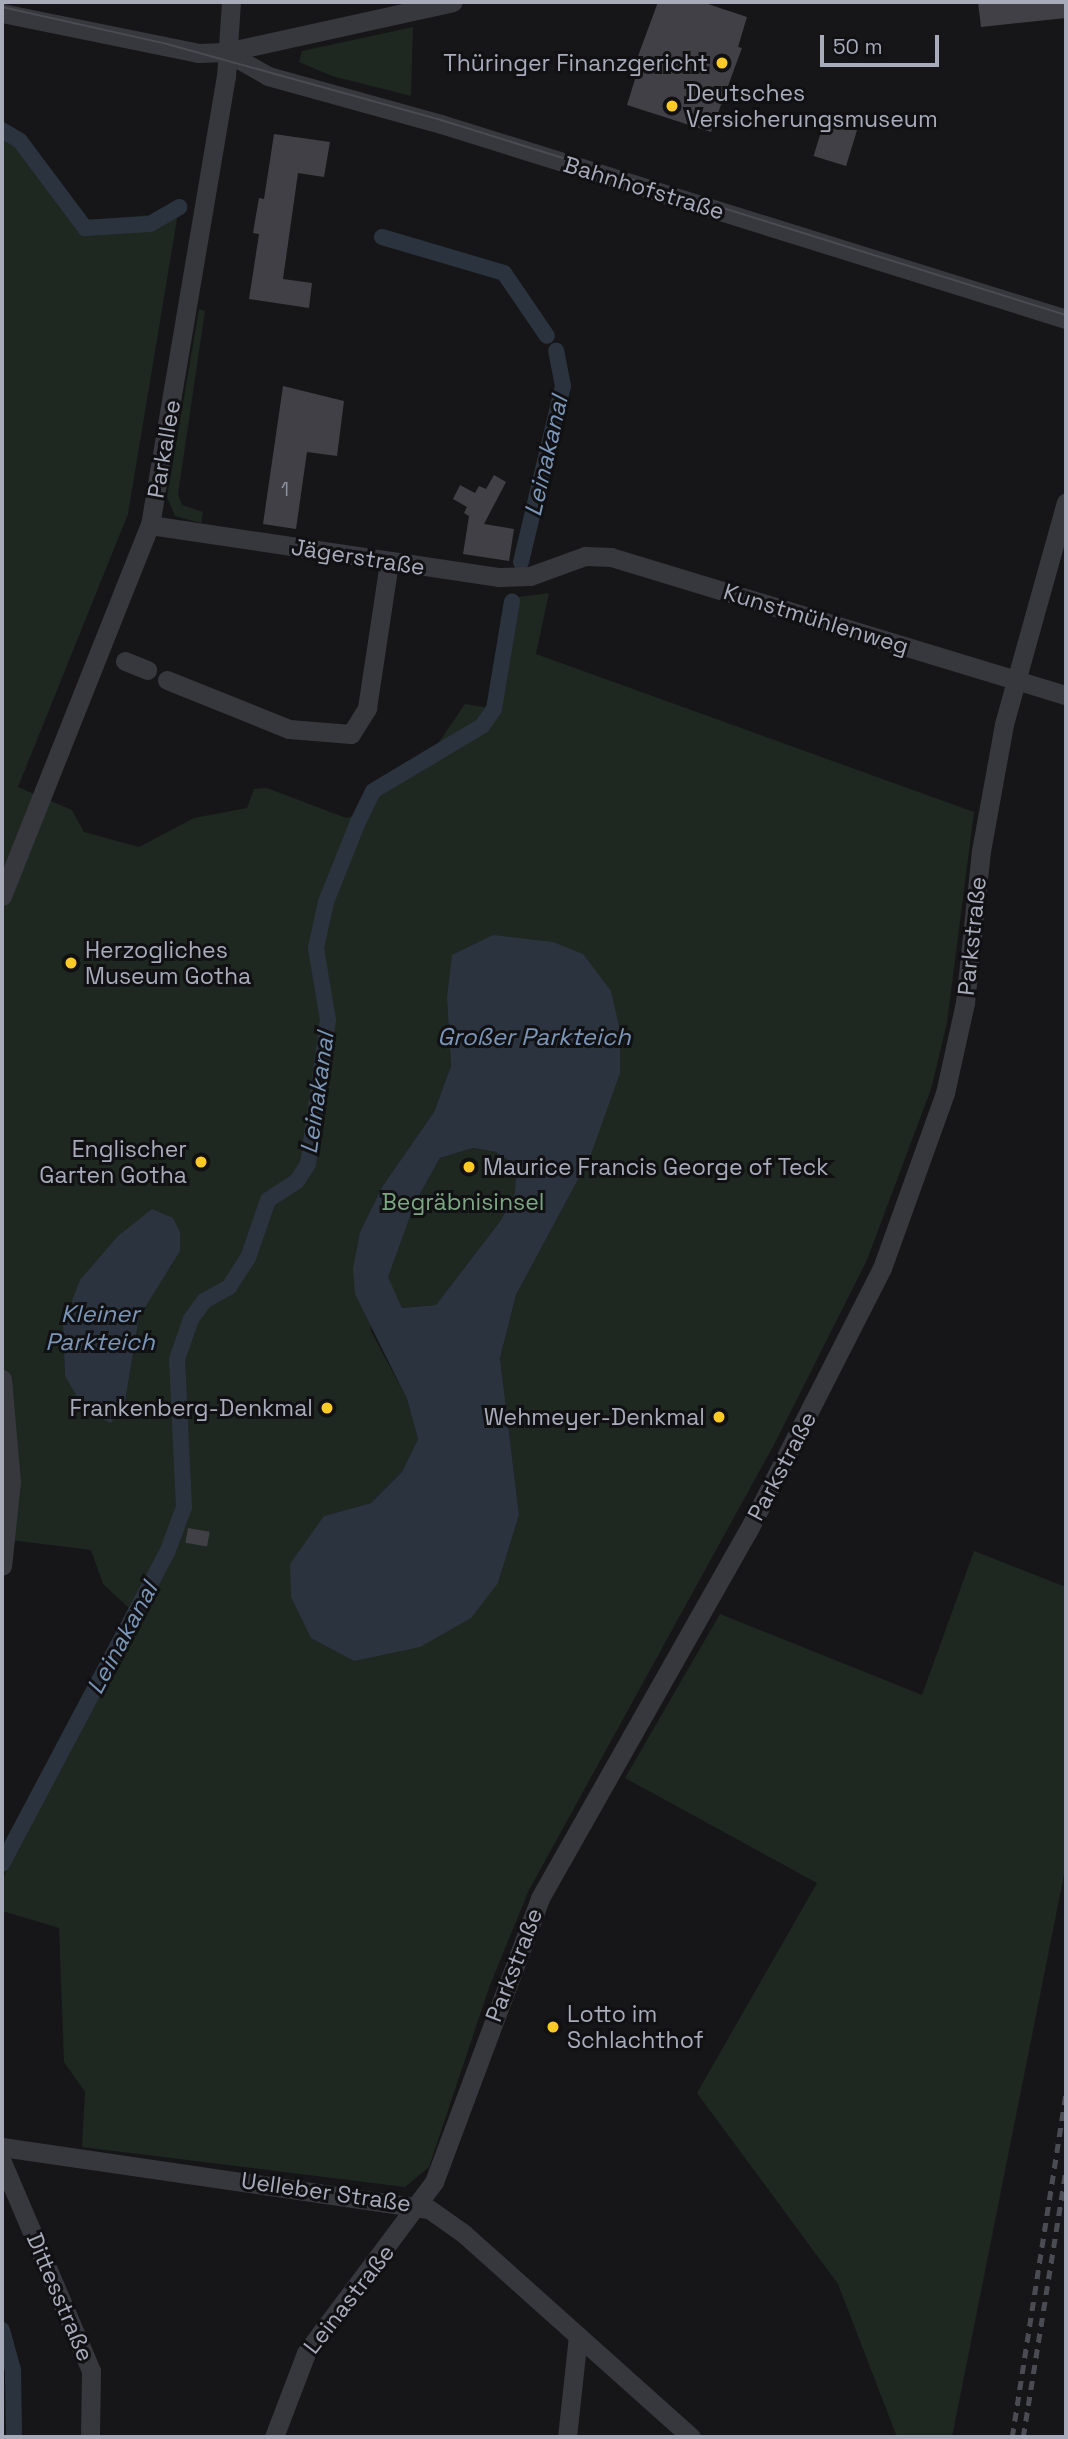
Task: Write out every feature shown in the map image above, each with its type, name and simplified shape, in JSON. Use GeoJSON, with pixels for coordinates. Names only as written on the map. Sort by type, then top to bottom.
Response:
{"type":"FeatureCollection","features":[{"type":"Feature","properties":{"kind":"street","name":"Parkallee"},"geometry":{"type":"LineString","coordinates":[[2,896],[26,826],[150,525],[226,52],[231,2]]}},
{"type":"Feature","properties":{"kind":"street"},"geometry":{"type":"LineString","coordinates":[[2,13],[187,53],[226,52],[453,2]]}},
{"type":"Feature","properties":{"kind":"street","name":"Bahnhofstraße"},"geometry":{"type":"LineString","coordinates":[[226,52],[268,76],[441,124],[1066,319]]}},
{"type":"Feature","properties":{"kind":"street","name":"Parkstraße"},"geometry":{"type":"LineString","coordinates":[[420,2205],[443,2162],[540,1898],[748,1531],[881,1268],[945,1093],[962,1016],[981,851],[1014,681],[1066,502]]}},
{"type":"Feature","properties":{"kind":"street","name":"Jägerstraße"},"geometry":{"type":"LineString","coordinates":[[150,525],[389,562],[519,578],[564,561]]}},
{"type":"Feature","properties":{"kind":"street","name":"Kunstmühlenweg"},"geometry":{"type":"LineString","coordinates":[[564,561],[585,556],[631,561],[1066,695]]}},
{"type":"Feature","properties":{"kind":"street"},"geometry":{"type":"LineString","coordinates":[[167,680],[289,729],[351,734],[368,708],[389,562]]}},
{"type":"Feature","properties":{"kind":"street"},"geometry":{"type":"LineString","coordinates":[[125,661],[146,670]]}},
{"type":"Feature","properties":{"kind":"street"},"geometry":{"type":"LineString","coordinates":[[2,1379],[11,1481],[2,1556]]}},
{"type":"Feature","properties":{"kind":"street","name":"Uelleber Straße"},"geometry":{"type":"LineString","coordinates":[[2,2147],[420,2205],[454,2225],[691,2437]]}},
{"type":"Feature","properties":{"kind":"street","name":"Dittesstraße"},"geometry":{"type":"LineString","coordinates":[[2,2162],[91,2371],[90,2437]]}},
{"type":"Feature","properties":{"kind":"street","name":"Leinastraße"},"geometry":{"type":"LineString","coordinates":[[274,2437],[306,2353],[420,2205]]}},
{"type":"Feature","properties":{"kind":"street"},"geometry":{"type":"LineString","coordinates":[[567,2437],[578,2336]]}},
{"type":"Feature","properties":{"kind":"green space"},"geometry":{"type":"Polygon","coordinates":[[[413,27],[411,96],[332,76],[299,62],[302,51],[413,27]]]}},
{"type":"Feature","properties":{"kind":"green space","name":"Englischer Garten Gotha"},"geometry":{"type":"Polygon","coordinates":[[[2,128],[23,140],[85,220],[178,213],[128,514],[18,787],[72,810],[84,832],[139,847],[194,818],[247,808],[254,789],[267,788],[346,818],[357,815],[370,793],[439,742],[465,704],[490,708],[511,598],[549,593],[536,654],[974,812],[947,1023],[931,1089],[867,1260],[776,1441],[529,1890],[490,1985],[429,2167],[405,2187],[82,2147],[85,2092],[64,2062],[59,1928],[2,1911],[2,1881],[23,1834],[141,1619],[103,1584],[91,1550],[2,1539],[2,128]],[[447,998],[451,1066],[434,1112],[382,1187],[360,1232],[371,1331],[407,1399],[418,1439],[402,1472],[371,1503],[324,1516],[498,1583],[519,1515],[500,1358],[516,1295],[590,1157],[447,998]],[[173,1265],[63,1324],[65,1376],[111,1423],[125,1402],[139,1317],[161,1275],[173,1265]]]}},
{"type":"Feature","properties":{"kind":"green space"},"geometry":{"type":"Polygon","coordinates":[[[199,309],[205,311],[178,494],[182,505],[203,512],[201,523],[175,516],[167,497],[199,309]]]}},
{"type":"Feature","properties":{"kind":"green space","name":"Begräbnisinsel"},"geometry":{"type":"Polygon","coordinates":[[[473,1148],[496,1152],[516,1167],[515,1193],[501,1220],[436,1305],[402,1308],[387,1277],[415,1203],[440,1158],[473,1148]]]}},
{"type":"Feature","properties":{"kind":"green space"},"geometry":{"type":"Polygon","coordinates":[[[974,1551],[1066,1587],[1066,1865],[952,2437],[897,2437],[838,2284],[697,2093],[817,1883],[625,1778],[720,1614],[922,1695],[974,1551]]]}},
{"type":"Feature","properties":{"kind":"water","name":"Großer Parkteich"},"geometry":{"type":"Polygon","coordinates":[[[493,935],[553,942],[583,954],[611,991],[620,1030],[620,1073],[590,1157],[516,1295],[500,1358],[519,1515],[498,1583],[471,1618],[420,1647],[354,1661],[311,1638],[291,1597],[290,1564],[324,1516],[371,1503],[402,1472],[418,1439],[407,1399],[355,1294],[353,1269],[360,1232],[382,1187],[434,1112],[451,1066],[447,998],[452,955],[493,935]],[[473,1148],[440,1158],[415,1203],[388,1277],[402,1308],[436,1305],[501,1220],[515,1193],[516,1166],[496,1152],[473,1148]]]}},
{"type":"Feature","properties":{"kind":"water","name":"Kleiner Parkteich"},"geometry":{"type":"Polygon","coordinates":[[[152,1209],[173,1218],[180,1232],[180,1251],[139,1317],[125,1402],[111,1423],[85,1410],[65,1376],[63,1324],[80,1280],[118,1236],[152,1209]]]}},
{"type":"Feature","properties":{"kind":"building"},"geometry":{"type":"Polygon","coordinates":[[[658,2],[702,2],[747,17],[738,47],[742,48],[711,132],[627,105],[636,76],[631,75],[658,2]]]}},
{"type":"Feature","properties":{"kind":"building"},"geometry":{"type":"Polygon","coordinates":[[[978,2],[1066,2],[1066,18],[981,27],[978,2]]]}},
{"type":"Feature","properties":{"kind":"building"},"geometry":{"type":"Polygon","coordinates":[[[827,112],[860,122],[846,166],[814,156],[827,112]]]}},
{"type":"Feature","properties":{"kind":"building"},"geometry":{"type":"Polygon","coordinates":[[[274,134],[330,142],[324,177],[298,173],[283,279],[312,283],[309,308],[249,299],[259,234],[253,233],[259,198],[264,199],[274,134]]]}},
{"type":"Feature","properties":{"kind":"building"},"geometry":{"type":"Polygon","coordinates":[[[283,386],[344,401],[337,456],[307,452],[296,529],[263,524],[283,386]]]}},
{"type":"Feature","properties":{"kind":"building"},"geometry":{"type":"Polygon","coordinates":[[[494,475],[506,482],[484,524],[514,529],[509,561],[463,554],[469,516],[464,513],[467,507],[453,499],[460,485],[475,493],[479,486],[486,489],[494,475]]]}},
{"type":"Feature","properties":{"kind":"building"},"geometry":{"type":"Polygon","coordinates":[[[188,1528],[210,1532],[207,1547],[185,1543],[188,1528]]]}},
{"type":"Feature","properties":{"kind":"waterway","name":"Leinakanal"},"geometry":{"type":"LineString","coordinates":[[2,130],[20,141],[85,228],[150,224],[179,207]]}},
{"type":"Feature","properties":{"kind":"waterway","name":"Leinakanal"},"geometry":{"type":"LineString","coordinates":[[382,237],[504,273],[547,336]]}},
{"type":"Feature","properties":{"kind":"waterway","name":"Leinakanal"},"geometry":{"type":"LineString","coordinates":[[521,562],[563,386],[556,351]]}},
{"type":"Feature","properties":{"kind":"waterway","name":"Leinakanal"},"geometry":{"type":"LineString","coordinates":[[2,1864],[167,1553],[184,1507],[177,1359],[191,1319],[204,1301],[229,1287],[248,1258],[268,1200],[297,1181],[308,1164],[328,1020],[316,948],[326,902],[358,822],[373,791],[482,726],[494,709],[512,601]]}},
{"type":"Feature","properties":{"kind":"waterway","name":"Leinakanal"},"geometry":{"type":"LineString","coordinates":[[2,2330],[13,2370],[14,2437]]}},
{"type":"Feature","properties":{"kind":"tram line"},"geometry":{"type":"LineString","coordinates":[[2,7],[167,44],[441,120],[1066,315]]}},
{"type":"Feature","properties":{"kind":"railway"},"geometry":{"type":"LineString","coordinates":[[1012,2437],[1066,2094]]}},
{"type":"Feature","properties":{"kind":"railway"},"geometry":{"type":"LineString","coordinates":[[1023,2437],[1066,2169]]}},
{"type":"Feature","properties":{"kind":"place","name":"Thüringer Finanzgericht"},"geometry":{"type":"Point","coordinates":[722,63]}},
{"type":"Feature","properties":{"kind":"place","name":"Deutsches Versicherungsmuseum"},"geometry":{"type":"Point","coordinates":[672,106]}},
{"type":"Feature","properties":{"kind":"place","name":"Herzogliches Museum Gotha"},"geometry":{"type":"Point","coordinates":[71,963]}},
{"type":"Feature","properties":{"kind":"place","name":"Englischer Garten Gotha"},"geometry":{"type":"Point","coordinates":[201,1162]}},
{"type":"Feature","properties":{"kind":"place","name":"Maurice Francis George of Teck"},"geometry":{"type":"Point","coordinates":[469,1167]}},
{"type":"Feature","properties":{"kind":"place","name":"Frankenberg-Denkmal"},"geometry":{"type":"Point","coordinates":[327,1408]}},
{"type":"Feature","properties":{"kind":"place","name":"Wehmeyer-Denkmal"},"geometry":{"type":"Point","coordinates":[719,1417]}},
{"type":"Feature","properties":{"kind":"place","name":"Lotto im Schlachthof"},"geometry":{"type":"Point","coordinates":[553,2027]}}]}
